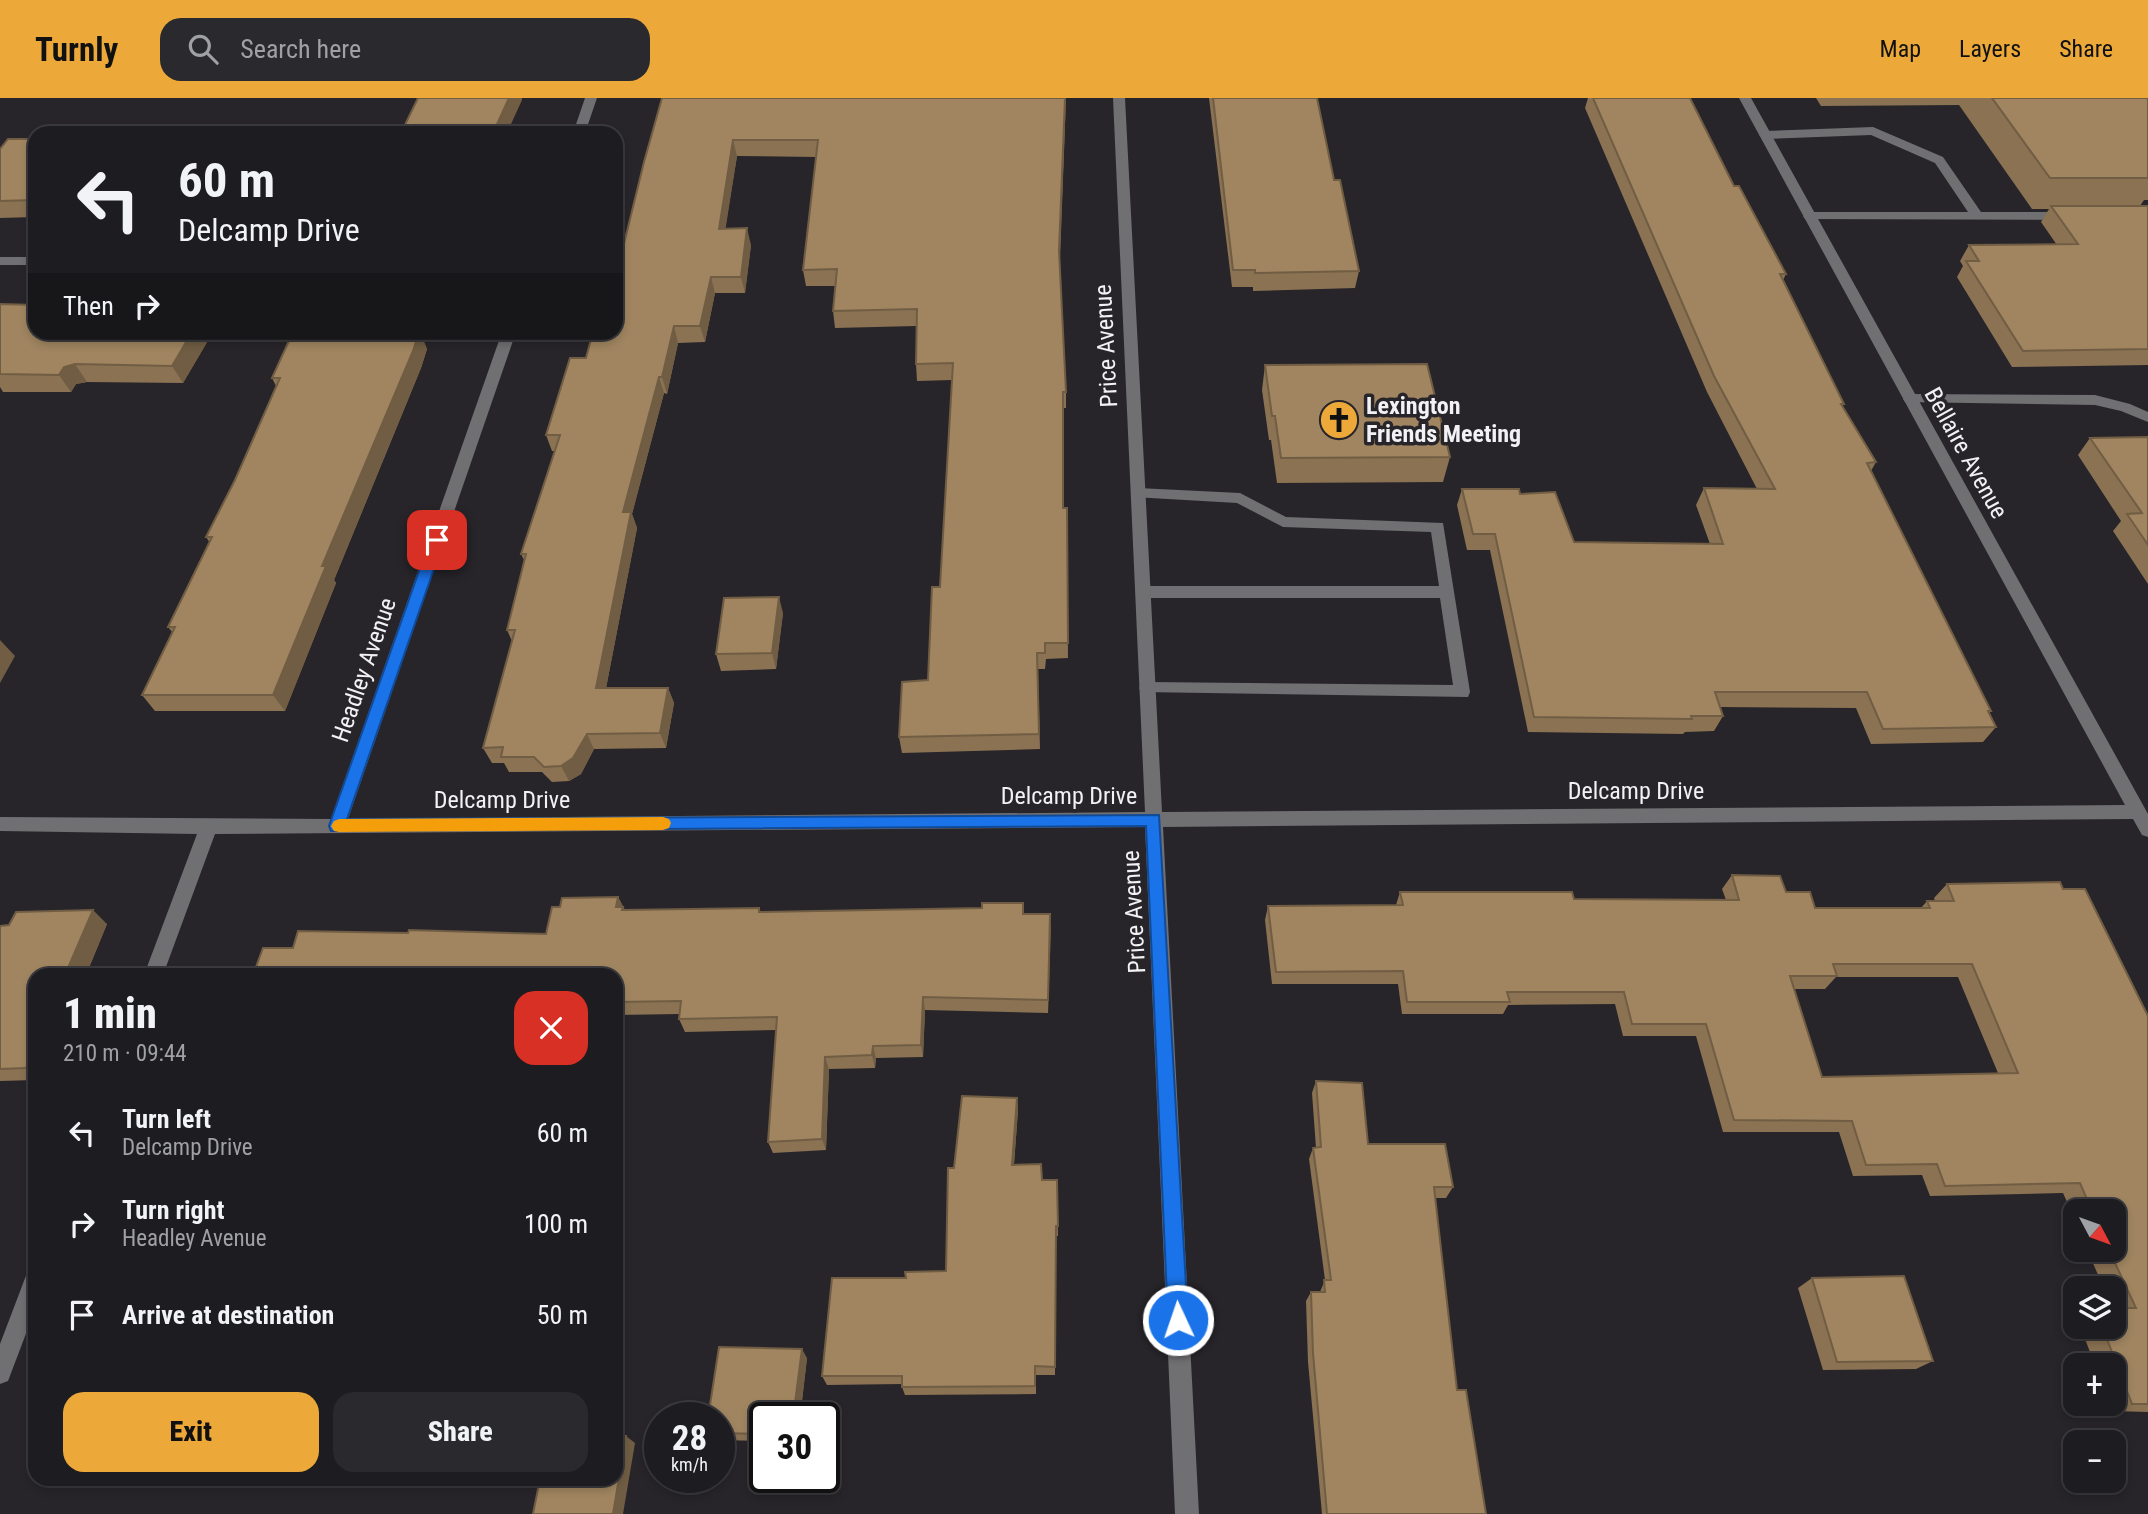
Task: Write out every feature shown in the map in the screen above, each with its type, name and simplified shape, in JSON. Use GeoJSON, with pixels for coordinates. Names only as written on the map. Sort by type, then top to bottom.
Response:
{"type":"FeatureCollection","features":[{"type":"Feature","properties":{"kind":"street"},"geometry":{"type":"LineString","coordinates":[[581,126],[591,98]]}},
{"type":"Feature","properties":{"kind":"street","name":"Price Avenue"},"geometry":{"type":"LineString","coordinates":[[1119,98],[1187,1514]]}},
{"type":"Feature","properties":{"kind":"street","name":"Bellaire Avenue"},"geometry":{"type":"LineString","coordinates":[[1745,98],[2148,830]]}},
{"type":"Feature","properties":{"kind":"street"},"geometry":{"type":"LineString","coordinates":[[1765,135],[1873,131],[1939,160],[1977,216]]}},
{"type":"Feature","properties":{"kind":"street"},"geometry":{"type":"LineString","coordinates":[[1809,216],[2086,215]]}},
{"type":"Feature","properties":{"kind":"street"},"geometry":{"type":"LineString","coordinates":[[0,261],[28,261]]}},
{"type":"Feature","properties":{"kind":"street","name":"Headley Avenue"},"geometry":{"type":"LineString","coordinates":[[337,826],[506,340]]}},
{"type":"Feature","properties":{"kind":"street"},"geometry":{"type":"LineString","coordinates":[[1910,399],[2095,400],[2125,407],[2148,417]]}},
{"type":"Feature","properties":{"kind":"street"},"geometry":{"type":"LineString","coordinates":[[1138,493],[1240,498],[1283,522],[1438,527],[1462,692],[1147,688]]}},
{"type":"Feature","properties":{"kind":"street"},"geometry":{"type":"LineString","coordinates":[[1144,592],[1447,592]]}},
{"type":"Feature","properties":{"kind":"street","name":"Delcamp Drive"},"geometry":{"type":"LineString","coordinates":[[0,824],[209,827],[2138,812]]}},
{"type":"Feature","properties":{"kind":"street"},"geometry":{"type":"LineString","coordinates":[[156,968],[209,827]]}},
{"type":"Feature","properties":{"kind":"street"},"geometry":{"type":"LineString","coordinates":[[0,1373],[28,1299]]}},
{"type":"Feature","properties":{"kind":"building"},"geometry":{"type":"Polygon","coordinates":[[[418,98],[509,98],[496,126],[404,126],[418,98]]]}},
{"type":"Feature","properties":{"kind":"building"},"geometry":{"type":"Polygon","coordinates":[[[662,98],[1065,98],[1059,251],[1066,392],[1063,392],[1063,508],[1067,508],[1068,643],[1045,643],[1045,653],[1037,653],[1039,734],[899,737],[902,682],[928,680],[932,587],[940,587],[953,363],[916,364],[917,309],[833,311],[837,269],[803,270],[818,140],[733,140],[719,229],[747,228],[741,277],[711,277],[700,326],[674,326],[623,512],[631,512],[596,688],[668,688],[660,733],[587,734],[573,758],[561,766],[544,767],[534,757],[501,757],[503,747],[483,748],[515,630],[507,630],[526,554],[521,554],[560,435],[546,435],[570,358],[586,358],[591,340],[623,340],[623,248],[662,98]]]}},
{"type":"Feature","properties":{"kind":"building"},"geometry":{"type":"Polygon","coordinates":[[[1213,98],[1317,98],[1334,180],[1340,180],[1359,271],[1255,273],[1255,270],[1233,270],[1213,98]]]}},
{"type":"Feature","properties":{"kind":"building"},"geometry":{"type":"Polygon","coordinates":[[[1593,98],[1690,98],[1734,186],[1739,186],[1786,274],[1780,274],[1844,404],[1841,404],[1876,462],[1867,463],[1991,711],[1988,711],[1996,727],[1883,729],[1867,692],[1715,692],[1723,716],[1691,716],[1692,719],[1534,717],[1495,534],[1473,534],[1462,489],[1519,489],[1520,494],[1555,492],[1574,542],[1723,544],[1704,488],[1775,489],[1714,376],[1593,98]]]}},
{"type":"Feature","properties":{"kind":"building"},"geometry":{"type":"Polygon","coordinates":[[[1992,98],[2148,98],[2148,178],[2050,178],[1992,98]]]}},
{"type":"Feature","properties":{"kind":"building"},"geometry":{"type":"Polygon","coordinates":[[[8,139],[28,139],[28,200],[0,201],[0,149],[8,139]]]}},
{"type":"Feature","properties":{"kind":"building"},"geometry":{"type":"Polygon","coordinates":[[[2051,206],[2148,206],[2148,349],[2023,351],[1966,261],[1979,261],[1969,245],[2078,244],[2051,206]]]}},
{"type":"Feature","properties":{"kind":"building"},"geometry":{"type":"Polygon","coordinates":[[[0,304],[28,305],[28,340],[187,340],[172,366],[75,364],[64,367],[59,375],[0,374],[0,304]]]}},
{"type":"Feature","properties":{"kind":"building"},"geometry":{"type":"Polygon","coordinates":[[[289,340],[416,340],[322,566],[326,566],[273,695],[142,695],[175,627],[168,627],[212,537],[206,537],[235,480],[280,378],[272,378],[289,340]]]}},
{"type":"Feature","properties":{"kind":"building","name":"Lexington Friends Meeting"},"geometry":{"type":"Polygon","coordinates":[[[1427,364],[1450,457],[1281,458],[1265,365],[1427,364]]]}},
{"type":"Feature","properties":{"kind":"building"},"geometry":{"type":"Polygon","coordinates":[[[2148,437],[2148,545],[2127,514],[2142,513],[2090,438],[2148,437]]]}},
{"type":"Feature","properties":{"kind":"building"},"geometry":{"type":"Polygon","coordinates":[[[779,597],[772,653],[716,654],[724,598],[779,597]]]}},
{"type":"Feature","properties":{"kind":"building"},"geometry":{"type":"Polygon","coordinates":[[[1732,875],[1780,876],[1786,892],[1810,892],[1815,908],[1930,908],[1927,901],[1954,901],[1947,884],[2060,882],[2063,889],[2085,889],[2148,1016],[2148,1404],[2132,1404],[2126,1388],[2126,1353],[2112,1353],[2107,1339],[2126,1339],[2126,1308],[2136,1308],[2126,1287],[2126,1276],[2121,1276],[2115,1262],[2126,1262],[2126,1199],[2087,1199],[2080,1183],[1945,1186],[1937,1164],[1866,1165],[1852,1121],[1734,1120],[1706,1024],[1632,1024],[1624,992],[1507,992],[1510,1002],[1407,1002],[1403,971],[1276,972],[1268,906],[1403,905],[1400,892],[1572,892],[1574,899],[1739,900],[1732,875]],[[1833,964],[1837,976],[1790,976],[1822,1077],[2018,1073],[1972,964],[1833,964]]]}},
{"type":"Feature","properties":{"kind":"building"},"geometry":{"type":"Polygon","coordinates":[[[618,897],[616,907],[623,907],[622,910],[759,908],[759,912],[982,908],[982,903],[1023,903],[1023,914],[1050,914],[1048,1000],[923,997],[921,1045],[873,1046],[872,1055],[825,1057],[822,1139],[768,1142],[777,1017],[679,1019],[681,1001],[623,1002],[623,968],[256,968],[263,948],[293,948],[298,931],[408,933],[409,930],[546,934],[552,907],[560,907],[562,898],[618,897]]]}},
{"type":"Feature","properties":{"kind":"building"},"geometry":{"type":"Polygon","coordinates":[[[93,910],[68,968],[28,968],[28,1063],[26,1068],[0,1069],[0,926],[9,925],[16,912],[93,910]]]}},
{"type":"Feature","properties":{"kind":"building"},"geometry":{"type":"Polygon","coordinates":[[[1316,1081],[1362,1083],[1368,1144],[1445,1144],[1453,1187],[1434,1187],[1457,1390],[1466,1390],[1486,1514],[1327,1514],[1313,1353],[1311,1292],[1325,1292],[1324,1280],[1331,1280],[1313,1148],[1321,1147],[1316,1081]]]}},
{"type":"Feature","properties":{"kind":"building"},"geometry":{"type":"Polygon","coordinates":[[[962,1096],[1017,1098],[1012,1165],[1041,1164],[1042,1180],[1057,1180],[1055,1367],[1035,1366],[1035,1386],[902,1387],[902,1376],[822,1376],[832,1278],[906,1278],[905,1272],[946,1271],[948,1168],[954,1168],[962,1096]]]}},
{"type":"Feature","properties":{"kind":"building"},"geometry":{"type":"Polygon","coordinates":[[[1904,1276],[1933,1361],[1837,1362],[1812,1278],[1904,1276]]]}},
{"type":"Feature","properties":{"kind":"building"},"geometry":{"type":"Polygon","coordinates":[[[719,1347],[802,1349],[795,1402],[749,1402],[749,1434],[735,1433],[735,1402],[710,1402],[719,1347]]]}},
{"type":"Feature","properties":{"kind":"building"},"geometry":{"type":"Polygon","coordinates":[[[539,1486],[618,1486],[613,1514],[533,1514],[539,1486]]]}},
{"type":"Feature","properties":{"kind":"slow traffic"},"geometry":{"type":"LineString","coordinates":[[339,826],[663,823]]}},
{"type":"Feature","properties":{"kind":"place","name":"Lexington Friends Meeting"},"geometry":{"type":"Point","coordinates":[1339,420]}},
{"type":"Feature","properties":{"kind":"route"},"geometry":{"type":"LineString","coordinates":[[437,540],[337,826],[1154,820],[1178,1320]]}}]}
